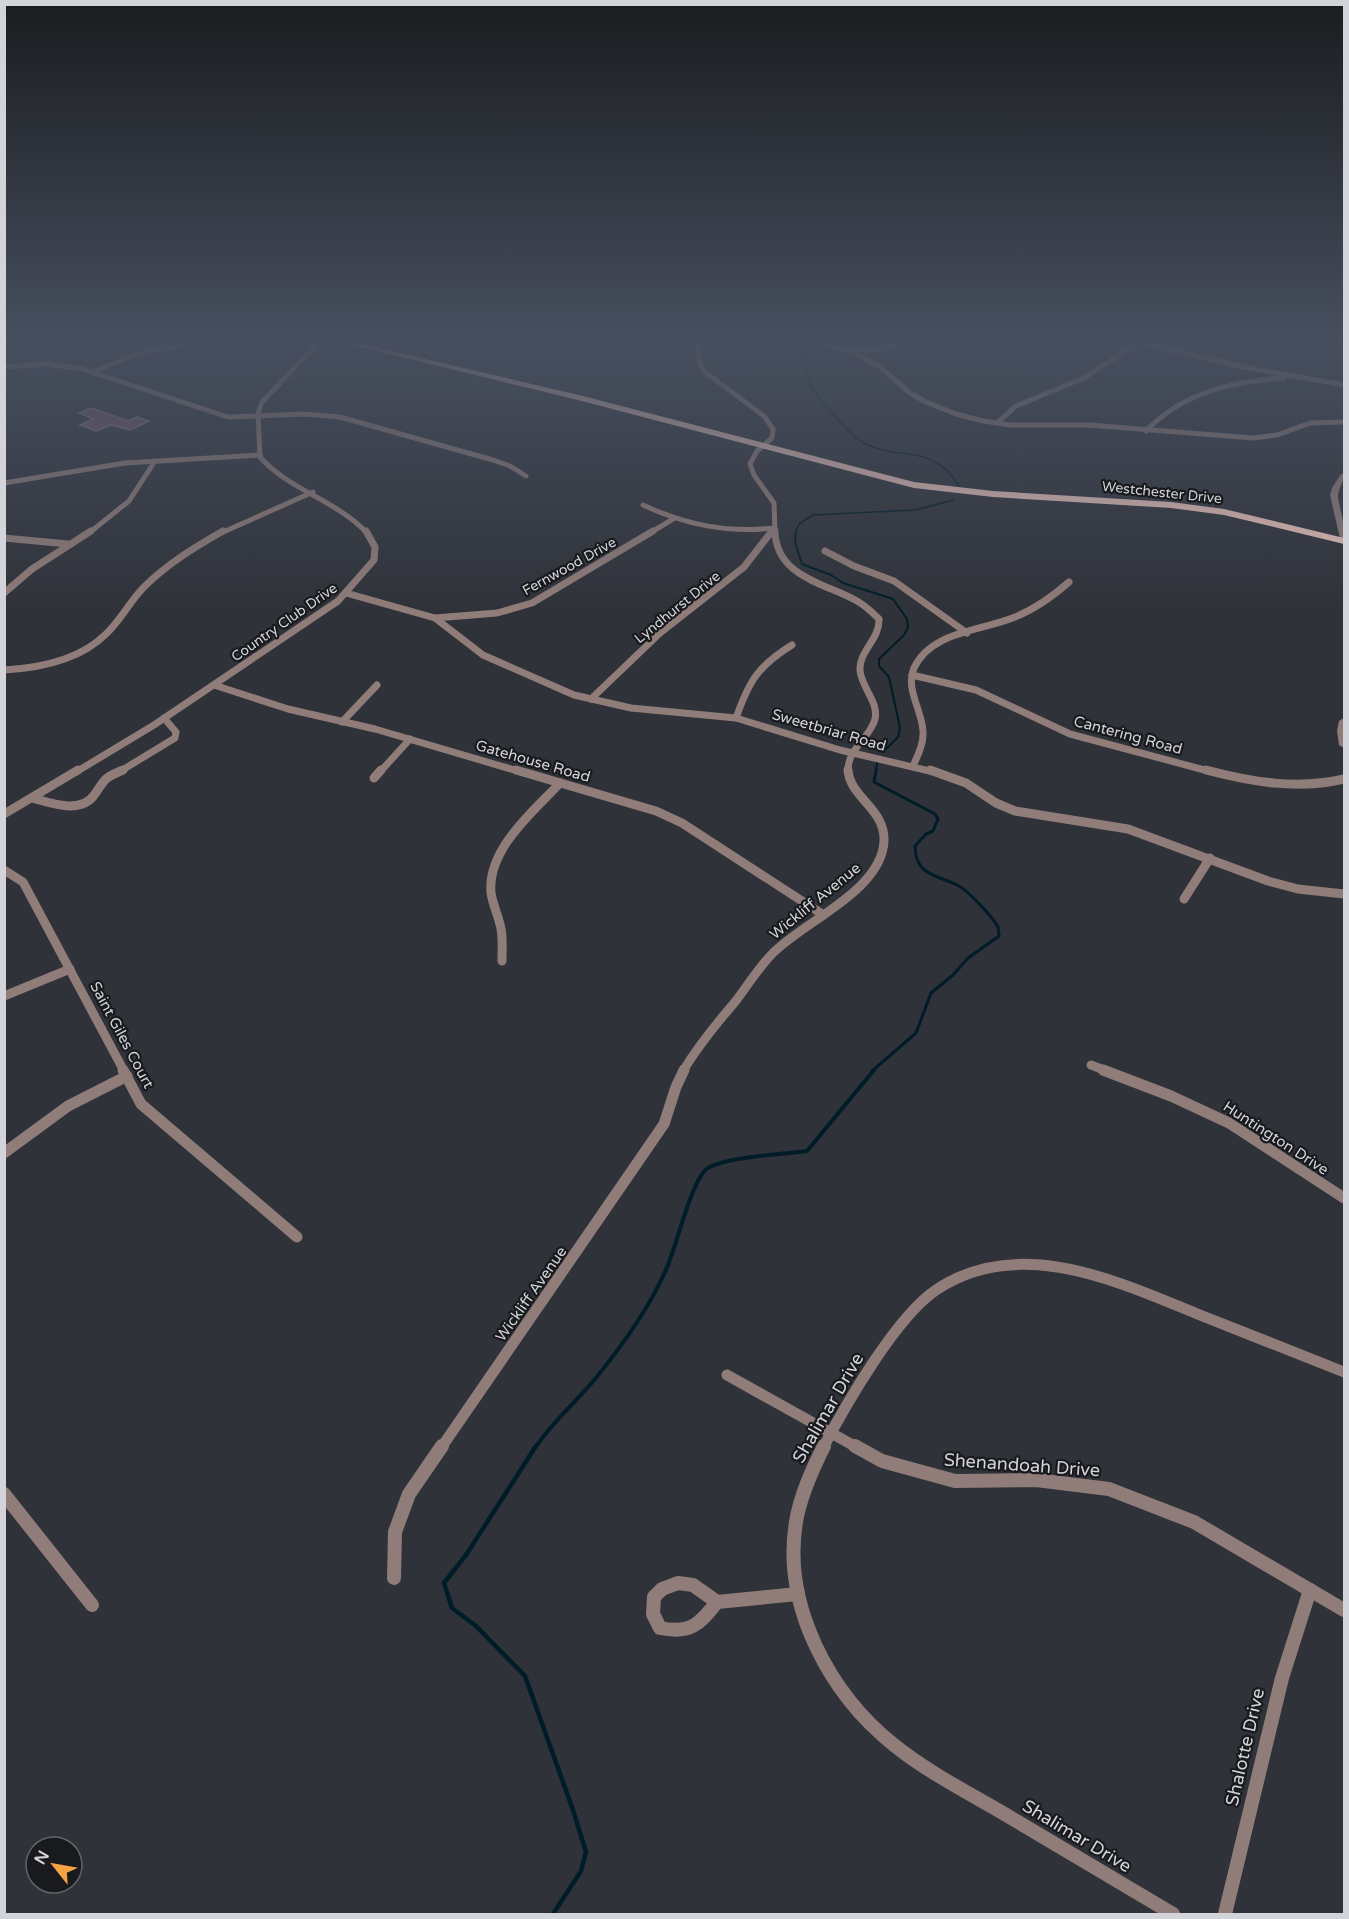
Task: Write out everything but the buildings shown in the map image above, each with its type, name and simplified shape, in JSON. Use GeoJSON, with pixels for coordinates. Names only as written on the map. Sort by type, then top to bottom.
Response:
{"type":"FeatureCollection","features":[{"type":"Feature","properties":{"kind":"main road","name":"Westchester Drive"},"geometry":{"type":"LineString","coordinates":[[708,432],[914,484],[993,494],[1171,505],[1224,512],[1344,540]]}},
{"type":"Feature","properties":{"kind":"street"},"geometry":{"type":"LineString","coordinates":[[4,483],[125,463],[260,455],[259,432]]}},
{"type":"Feature","properties":{"kind":"street"},"geometry":{"type":"LineString","coordinates":[[392,432],[493,460],[510,466],[526,476]]}},
{"type":"Feature","properties":{"kind":"street"},"geometry":{"type":"LineString","coordinates":[[772,432],[772,436],[750,464],[752,474],[774,502],[776,513],[774,540],[780,555],[794,570],[866,606],[879,620],[880,632],[861,660],[860,668],[862,684],[875,705],[876,716],[853,753]]}},
{"type":"Feature","properties":{"kind":"street"},"geometry":{"type":"LineString","coordinates":[[1154,432],[1253,438],[1287,432]]}},
{"type":"Feature","properties":{"kind":"street","name":"Country Club Drive"},"geometry":{"type":"LineString","coordinates":[[4,814],[164,718],[338,601],[374,560],[377,552],[375,545],[351,518],[314,492],[280,475],[268,466],[260,455]]}},
{"type":"Feature","properties":{"kind":"street"},"geometry":{"type":"LineString","coordinates":[[4,593],[68,544],[124,506],[155,461]]}},
{"type":"Feature","properties":{"kind":"street"},"geometry":{"type":"LineString","coordinates":[[1344,476],[1334,495],[1344,540]]}},
{"type":"Feature","properties":{"kind":"street"},"geometry":{"type":"LineString","coordinates":[[4,670],[45,665],[81,651],[107,632],[151,581],[197,545],[251,516],[314,492]]}},
{"type":"Feature","properties":{"kind":"street"},"geometry":{"type":"LineString","coordinates":[[643,505],[673,519],[698,527],[722,531],[774,528]]}},
{"type":"Feature","properties":{"kind":"street","name":"Fernwood Drive"},"geometry":{"type":"LineString","coordinates":[[435,618],[497,613],[532,603],[673,519]]}},
{"type":"Feature","properties":{"kind":"street","name":"Lyndhurst Drive"},"geometry":{"type":"LineString","coordinates":[[591,699],[660,633],[744,567],[774,528]]}},
{"type":"Feature","properties":{"kind":"street"},"geometry":{"type":"LineString","coordinates":[[4,538],[68,544]]}},
{"type":"Feature","properties":{"kind":"street"},"geometry":{"type":"LineString","coordinates":[[825,551],[854,566],[894,581],[967,633]]}},
{"type":"Feature","properties":{"kind":"street"},"geometry":{"type":"LineString","coordinates":[[913,766],[921,748],[923,732],[921,715],[912,691],[912,675],[918,660],[928,650],[946,640],[1013,618],[1047,601],[1069,582]]}},
{"type":"Feature","properties":{"kind":"street","name":"Sweetbriar Road"},"geometry":{"type":"LineString","coordinates":[[346,593],[435,618],[483,655],[564,691],[591,699],[660,712],[736,718],[853,753],[913,766],[966,783],[996,803],[1015,811],[1128,829],[1268,881],[1298,889],[1344,894]]}},
{"type":"Feature","properties":{"kind":"street"},"geometry":{"type":"LineString","coordinates":[[736,718],[748,682],[767,660],[792,645]]}},
{"type":"Feature","properties":{"kind":"street","name":"Cantering Road"},"geometry":{"type":"LineString","coordinates":[[912,675],[975,690],[1070,734],[1240,779],[1286,785],[1323,784],[1344,779]]}},
{"type":"Feature","properties":{"kind":"street","name":"Gatehouse Road"},"geometry":{"type":"LineString","coordinates":[[214,685],[288,710],[410,740],[656,811],[682,823],[822,914]]}},
{"type":"Feature","properties":{"kind":"street"},"geometry":{"type":"LineString","coordinates":[[342,722],[377,685]]}},
{"type":"Feature","properties":{"kind":"street"},"geometry":{"type":"LineString","coordinates":[[33,798],[63,807],[85,803],[94,796],[107,777],[123,770],[174,738],[176,732],[164,718]]}},
{"type":"Feature","properties":{"kind":"street"},"geometry":{"type":"LineString","coordinates":[[1344,721],[1342,731],[1344,745]]}},
{"type":"Feature","properties":{"kind":"street"},"geometry":{"type":"LineString","coordinates":[[374,778],[410,740]]}},
{"type":"Feature","properties":{"kind":"street","name":"Wickliff Avenue"},"geometry":{"type":"LineString","coordinates":[[394,1578],[395,1532],[409,1494],[664,1124],[669,1104],[686,1065],[776,950],[867,879],[879,861],[884,844],[884,827],[877,812],[856,790],[849,777],[848,765],[853,753]]}},
{"type":"Feature","properties":{"kind":"street"},"geometry":{"type":"LineString","coordinates":[[502,961],[502,932],[493,905],[492,874],[498,857],[516,831],[560,783]]}},
{"type":"Feature","properties":{"kind":"street"},"geometry":{"type":"LineString","coordinates":[[1184,899],[1210,858]]}},
{"type":"Feature","properties":{"kind":"street","name":"Saint Giles Court"},"geometry":{"type":"LineString","coordinates":[[4,870],[23,882],[141,1104],[297,1237]]}},
{"type":"Feature","properties":{"kind":"street"},"geometry":{"type":"LineString","coordinates":[[4,996],[70,969]]}},
{"type":"Feature","properties":{"kind":"street","name":"Huntington Drive"},"geometry":{"type":"LineString","coordinates":[[1091,1065],[1205,1110],[1249,1135],[1293,1168],[1344,1198]]}},
{"type":"Feature","properties":{"kind":"street"},"geometry":{"type":"LineString","coordinates":[[4,1153],[68,1106],[127,1076]]}},
{"type":"Feature","properties":{"kind":"street","name":"Shalimar Drive"},"geometry":{"type":"LineString","coordinates":[[1173,1914],[890,1744],[855,1710],[830,1676],[810,1635],[798,1594],[794,1553],[798,1510],[809,1475],[844,1409],[912,1309],[945,1284],[970,1273],[1006,1265],[1055,1266],[1122,1284],[1344,1372]]}},
{"type":"Feature","properties":{"kind":"street","name":"Shenandoah Drive"},"geometry":{"type":"LineString","coordinates":[[727,1375],[882,1461],[912,1472],[955,1481],[1036,1480],[1109,1489],[1194,1522],[1344,1610]]}},
{"type":"Feature","properties":{"kind":"street"},"geometry":{"type":"LineString","coordinates":[[4,1494],[92,1605]]}},
{"type":"Feature","properties":{"kind":"street"},"geometry":{"type":"LineString","coordinates":[[717,1602],[693,1627],[679,1633],[660,1628],[653,1614],[654,1597],[665,1586],[681,1582],[698,1587],[717,1602],[798,1594]]}},
{"type":"Feature","properties":{"kind":"street","name":"Shalotte Drive"},"geometry":{"type":"LineString","coordinates":[[1226,1914],[1282,1678],[1310,1590]]}},
{"type":"Feature","properties":{"kind":"waterway"},"geometry":{"type":"LineString","coordinates":[[850,432],[859,440],[873,447],[913,455],[937,463],[959,486]]}},
{"type":"Feature","properties":{"kind":"waterway"},"geometry":{"type":"LineString","coordinates":[[795,533],[799,524],[813,515],[915,510],[954,500]]}},
{"type":"Feature","properties":{"kind":"waterway"},"geometry":{"type":"LineString","coordinates":[[796,531],[795,542],[802,564],[831,575],[843,583],[893,599],[907,619],[908,627],[904,635],[879,659],[879,666],[889,677],[900,728],[898,737],[883,752]]}},
{"type":"Feature","properties":{"kind":"waterway"},"geometry":{"type":"LineString","coordinates":[[876,772],[877,763]]}},
{"type":"Feature","properties":{"kind":"waterway"},"geometry":{"type":"LineString","coordinates":[[872,1071],[916,1033],[931,993],[953,975],[968,958],[999,936],[998,927],[968,893],[959,886],[929,873],[919,863],[915,846],[926,834],[933,831],[938,819],[935,814],[874,782],[876,770]]}},
{"type":"Feature","properties":{"kind":"waterway"},"geometry":{"type":"LineString","coordinates":[[535,1448],[549,1429],[588,1388],[625,1341],[642,1314],[665,1272],[690,1200],[708,1168],[716,1164],[756,1156],[807,1151],[874,1070]]}},
{"type":"Feature","properties":{"kind":"waterway"},"geometry":{"type":"LineString","coordinates":[[536,1446],[466,1555],[444,1583],[452,1608],[476,1626],[525,1676],[573,1810],[586,1852],[581,1871],[553,1914]]}}]}
